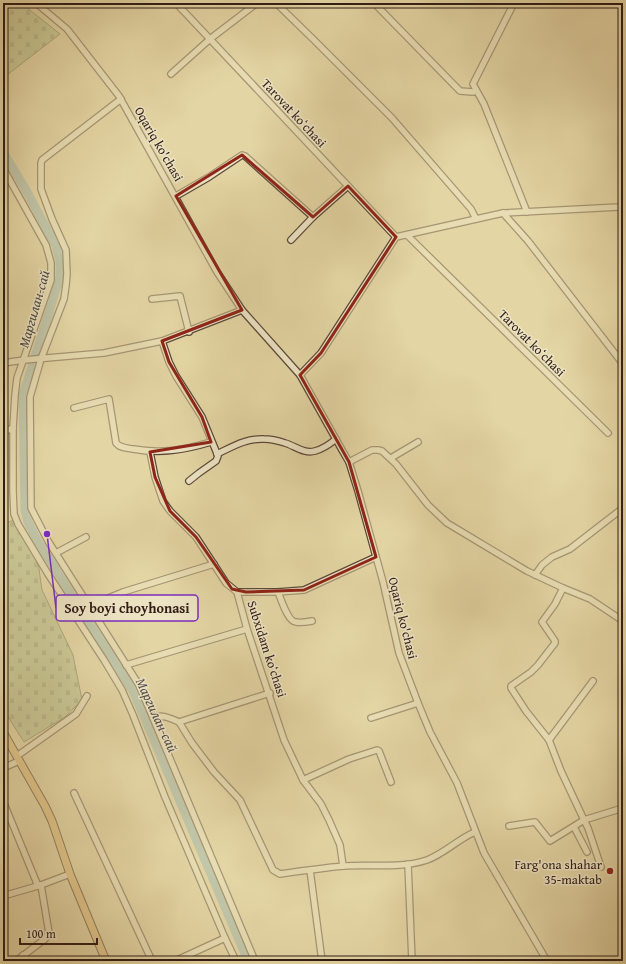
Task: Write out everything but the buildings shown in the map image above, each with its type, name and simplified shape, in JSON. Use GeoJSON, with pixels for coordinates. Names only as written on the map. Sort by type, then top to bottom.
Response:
{"type":"FeatureCollection","features":[{"type":"Feature","properties":{"kind":"main road"},"geometry":{"type":"LineString","coordinates":[[3,732],[45,806],[70,874],[106,961]]}},
{"type":"Feature","properties":{"kind":"street","name":"Oqariq ko'chasi"},"geometry":{"type":"LineString","coordinates":[[36,3],[67,29],[121,99],[217,272],[242,310],[300,376],[349,462],[383,582],[399,653],[418,703],[430,732],[457,783],[484,853],[547,961]]}},
{"type":"Feature","properties":{"kind":"street","name":"Tarovat koʻchasi"},"geometry":{"type":"LineString","coordinates":[[176,3],[396,237]]}},
{"type":"Feature","properties":{"kind":"street"},"geometry":{"type":"LineString","coordinates":[[171,74],[210,39],[257,3]]}},
{"type":"Feature","properties":{"kind":"street"},"geometry":{"type":"LineString","coordinates":[[276,3],[392,118],[471,209],[476,219]]}},
{"type":"Feature","properties":{"kind":"street"},"geometry":{"type":"LineString","coordinates":[[374,3],[460,91],[473,92]]}},
{"type":"Feature","properties":{"kind":"street"},"geometry":{"type":"LineString","coordinates":[[514,3],[473,84],[484,104],[527,212]]}},
{"type":"Feature","properties":{"kind":"street"},"geometry":{"type":"LineString","coordinates":[[121,99],[42,160],[41,163],[41,189],[66,250],[67,274],[64,299],[41,359],[30,397],[31,508],[88,606],[139,685],[255,961]]}},
{"type":"Feature","properties":{"kind":"street"},"geometry":{"type":"LineString","coordinates":[[176,196],[242,156],[245,156],[314,217]]}},
{"type":"Feature","properties":{"kind":"street"},"geometry":{"type":"LineString","coordinates":[[3,168],[19,194],[46,245],[51,264],[51,280],[17,378],[14,428],[14,514],[18,524],[48,574],[122,690],[133,714],[165,797],[236,961]]}},
{"type":"Feature","properties":{"kind":"street"},"geometry":{"type":"LineString","coordinates":[[291,240],[348,186]]}},
{"type":"Feature","properties":{"kind":"street"},"geometry":{"type":"LineString","coordinates":[[300,376],[320,353],[396,237],[503,213],[623,206]]}},
{"type":"Feature","properties":{"kind":"street"},"geometry":{"type":"LineString","coordinates":[[503,213],[528,241],[623,364]]}},
{"type":"Feature","properties":{"kind":"street","name":"Tarovat koʻchasi"},"geometry":{"type":"LineString","coordinates":[[407,235],[608,433]]}},
{"type":"Feature","properties":{"kind":"street"},"geometry":{"type":"LineString","coordinates":[[152,299],[180,296],[190,332]]}},
{"type":"Feature","properties":{"kind":"street"},"geometry":{"type":"LineString","coordinates":[[3,363],[104,352],[162,341],[190,332],[242,310]]}},
{"type":"Feature","properties":{"kind":"street"},"geometry":{"type":"LineString","coordinates":[[162,341],[169,362],[176,376],[202,417],[217,454],[217,461],[199,472],[192,480],[189,481]]}},
{"type":"Feature","properties":{"kind":"street"},"geometry":{"type":"LineString","coordinates":[[74,408],[109,400],[116,443],[119,447],[150,452],[172,451],[211,442]]}},
{"type":"Feature","properties":{"kind":"street"},"geometry":{"type":"LineString","coordinates":[[3,432],[14,428]]}},
{"type":"Feature","properties":{"kind":"street"},"geometry":{"type":"LineString","coordinates":[[217,454],[244,441],[252,439],[264,438],[278,441],[309,452],[314,452],[325,447],[336,439]]}},
{"type":"Feature","properties":{"kind":"street"},"geometry":{"type":"LineString","coordinates":[[391,458],[418,442]]}},
{"type":"Feature","properties":{"kind":"street"},"geometry":{"type":"LineString","coordinates":[[349,462],[366,453],[378,450],[382,451],[391,458],[441,519],[535,575],[590,599],[623,621]]}},
{"type":"Feature","properties":{"kind":"street","name":"Subxidam koʻchasi"},"geometry":{"type":"LineString","coordinates":[[150,452],[164,501],[170,511],[196,537],[226,583],[237,592],[247,629],[270,694],[284,740],[304,780],[329,820],[340,845],[344,866]]}},
{"type":"Feature","properties":{"kind":"street"},"geometry":{"type":"LineString","coordinates":[[535,575],[542,565],[552,557],[570,549],[623,508]]}},
{"type":"Feature","properties":{"kind":"street"},"geometry":{"type":"LineString","coordinates":[[56,553],[86,537]]}},
{"type":"Feature","properties":{"kind":"street"},"geometry":{"type":"LineString","coordinates":[[237,592],[278,592],[304,590],[376,558]]}},
{"type":"Feature","properties":{"kind":"street"},"geometry":{"type":"LineString","coordinates":[[88,606],[123,592],[214,564]]}},
{"type":"Feature","properties":{"kind":"street"},"geometry":{"type":"LineString","coordinates":[[563,588],[555,604],[542,622],[555,643],[538,665],[531,672],[511,686],[511,688],[526,711],[549,740],[561,771],[588,828],[601,867]]}},
{"type":"Feature","properties":{"kind":"street"},"geometry":{"type":"LineString","coordinates":[[278,592],[291,621],[295,623],[312,622]]}},
{"type":"Feature","properties":{"kind":"street"},"geometry":{"type":"LineString","coordinates":[[126,665],[247,629]]}},
{"type":"Feature","properties":{"kind":"street"},"geometry":{"type":"LineString","coordinates":[[549,740],[594,681]]}},
{"type":"Feature","properties":{"kind":"street"},"geometry":{"type":"LineString","coordinates":[[179,722],[270,694]]}},
{"type":"Feature","properties":{"kind":"street"},"geometry":{"type":"LineString","coordinates":[[3,768],[76,714],[87,696]]}},
{"type":"Feature","properties":{"kind":"street"},"geometry":{"type":"LineString","coordinates":[[371,718],[418,703]]}},
{"type":"Feature","properties":{"kind":"street"},"geometry":{"type":"LineString","coordinates":[[153,718],[165,716],[179,722],[209,766],[240,800],[273,870],[280,874],[344,866],[389,866],[408,864],[435,856],[466,836],[475,832]]}},
{"type":"Feature","properties":{"kind":"street"},"geometry":{"type":"LineString","coordinates":[[304,780],[349,759],[377,750],[379,751],[391,782]]}},
{"type":"Feature","properties":{"kind":"street"},"geometry":{"type":"LineString","coordinates":[[74,793],[152,961]]}},
{"type":"Feature","properties":{"kind":"street"},"geometry":{"type":"LineString","coordinates":[[3,801],[39,885],[49,933],[45,938],[16,961]]}},
{"type":"Feature","properties":{"kind":"street"},"geometry":{"type":"LineString","coordinates":[[509,826],[535,822],[550,841],[584,820],[623,808]]}},
{"type":"Feature","properties":{"kind":"street"},"geometry":{"type":"LineString","coordinates":[[574,827],[587,852]]}},
{"type":"Feature","properties":{"kind":"street"},"geometry":{"type":"LineString","coordinates":[[408,864],[412,961]]}},
{"type":"Feature","properties":{"kind":"street"},"geometry":{"type":"LineString","coordinates":[[310,870],[322,961]]}},
{"type":"Feature","properties":{"kind":"street"},"geometry":{"type":"LineString","coordinates":[[3,896],[70,874]]}},
{"type":"Feature","properties":{"kind":"street"},"geometry":{"type":"LineString","coordinates":[[175,961],[225,938]]}},
{"type":"Feature","properties":{"kind":"street"},"geometry":{"type":"LineString","coordinates":[[23,955],[26,961]]}},
{"type":"Feature","properties":{"kind":"highlighted area"},"geometry":{"type":"Polygon","coordinates":[[[242,155],[313,217],[348,186],[396,237],[321,353],[300,375],[349,462],[376,557],[304,590],[246,592],[232,589],[196,537],[170,511],[155,477],[150,452],[211,442],[202,417],[169,362],[162,341],[242,310],[176,196],[242,155]]]}},
{"type":"Feature","properties":{"kind":"green space"},"geometry":{"type":"Polygon","coordinates":[[[3,3],[21,3],[60,34],[3,78],[3,3]]]}},
{"type":"Feature","properties":{"kind":"green space"},"geometry":{"type":"Polygon","coordinates":[[[14,520],[38,562],[42,590],[73,655],[82,700],[65,717],[24,742],[3,709],[3,524],[14,520]]]}},
{"type":"Feature","properties":{"kind":"waterway","name":"Маргилан-сай"},"geometry":{"type":"LineString","coordinates":[[3,152],[26,190],[56,246],[60,262],[60,277],[23,395],[25,510],[28,522],[38,542],[133,691],[248,961]]}},
{"type":"Feature","properties":{"kind":"place","name":"Soy boyi choyhonasi"},"geometry":{"type":"Point","coordinates":[47,534]}},
{"type":"Feature","properties":{"kind":"place","name":"Farg'ona shahar 35-maktab"},"geometry":{"type":"Point","coordinates":[610,871]}}]}
